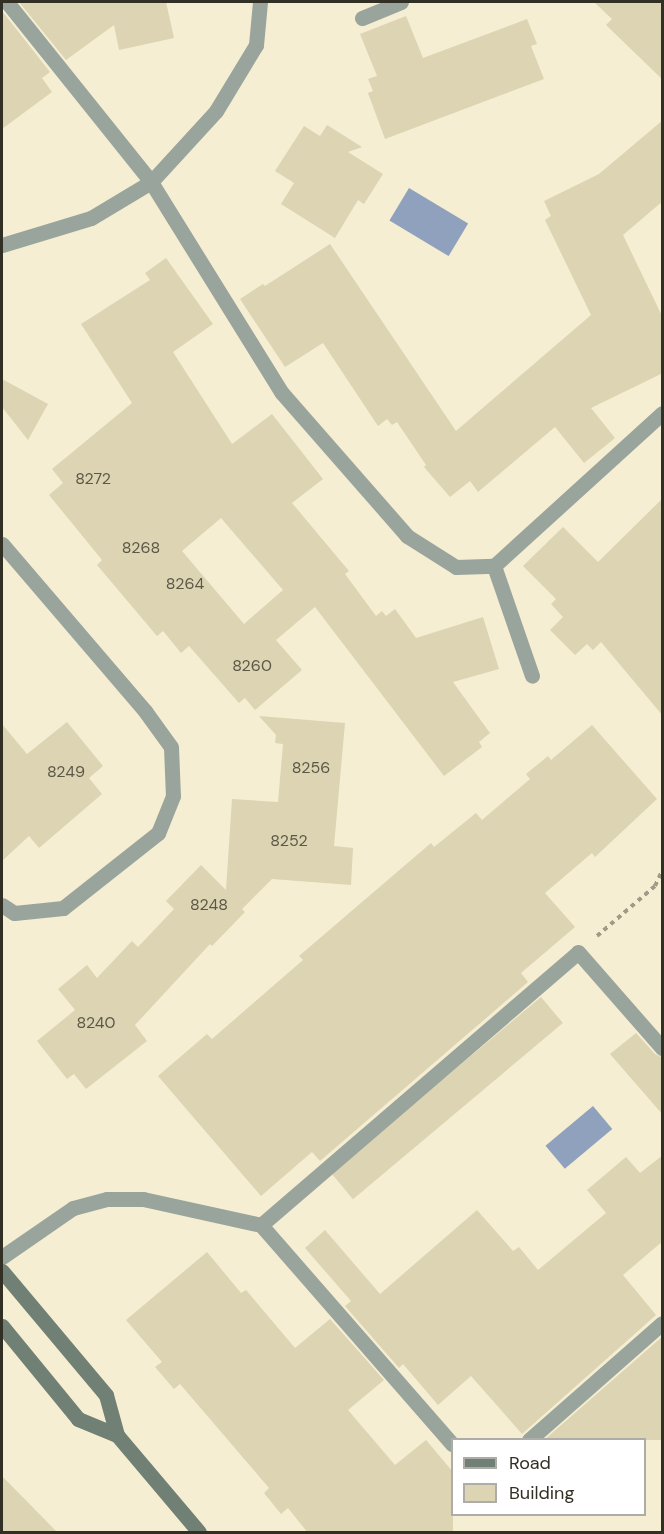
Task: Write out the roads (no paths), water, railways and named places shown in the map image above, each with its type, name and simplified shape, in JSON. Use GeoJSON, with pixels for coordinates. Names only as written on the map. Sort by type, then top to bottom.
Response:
{"type":"FeatureCollection","features":[{"type":"Feature","properties":{"kind":"main road"},"geometry":{"type":"LineString","coordinates":[[2,1271],[106,1395],[117,1436],[199,1533]]}},
{"type":"Feature","properties":{"kind":"main road"},"geometry":{"type":"LineString","coordinates":[[2,1326],[78,1419],[117,1436]]}},
{"type":"Feature","properties":{"kind":"street"},"geometry":{"type":"LineString","coordinates":[[7,2],[151,182],[282,393],[407,536],[456,567],[494,566],[663,413]]}},
{"type":"Feature","properties":{"kind":"street"},"geometry":{"type":"LineString","coordinates":[[2,246],[91,218],[151,182],[216,111],[256,45],[260,2]]}},
{"type":"Feature","properties":{"kind":"street"},"geometry":{"type":"LineString","coordinates":[[362,18],[401,2]]}},
{"type":"Feature","properties":{"kind":"street"},"geometry":{"type":"LineString","coordinates":[[2,544],[145,711],[171,747],[173,796],[158,833],[63,908],[14,914],[2,905]]}},
{"type":"Feature","properties":{"kind":"street"},"geometry":{"type":"LineString","coordinates":[[494,566],[532,676]]}},
{"type":"Feature","properties":{"kind":"street"},"geometry":{"type":"LineString","coordinates":[[261,1225],[578,952],[663,1048]]}},
{"type":"Feature","properties":{"kind":"street"},"geometry":{"type":"LineString","coordinates":[[2,1257],[73,1208],[107,1199],[143,1200],[261,1225],[451,1442]]}},
{"type":"Feature","properties":{"kind":"street"},"geometry":{"type":"LineString","coordinates":[[531,1438],[663,1323]]}},
{"type":"Feature","properties":{"kind":"water"},"geometry":{"type":"Polygon","coordinates":[[[409,188],[468,224],[449,256],[389,221],[409,188]]]}},
{"type":"Feature","properties":{"kind":"water"},"geometry":{"type":"Polygon","coordinates":[[[593,1106],[612,1129],[565,1169],[546,1146],[593,1106]]]}}]}
